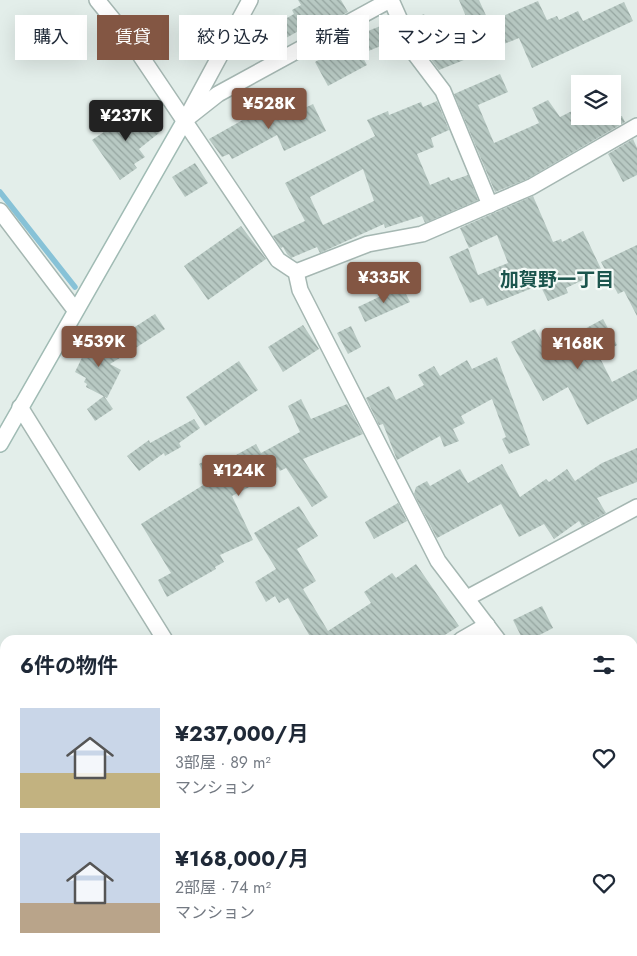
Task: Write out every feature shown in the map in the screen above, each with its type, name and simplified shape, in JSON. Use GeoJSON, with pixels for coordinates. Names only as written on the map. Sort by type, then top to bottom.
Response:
{"type":"FeatureCollection","features":[{"type":"Feature","properties":{"kind":"street"},"geometry":{"type":"LineString","coordinates":[[97,0],[132,43],[278,260],[296,272],[300,290],[373,430],[396,481],[438,561],[494,635]]}},
{"type":"Feature","properties":{"kind":"street"},"geometry":{"type":"LineString","coordinates":[[0,444],[185,120],[250,0]]}},
{"type":"Feature","properties":{"kind":"street"},"geometry":{"type":"LineString","coordinates":[[185,120],[218,94],[390,0],[415,54],[443,91],[490,205]]}},
{"type":"Feature","properties":{"kind":"street"},"geometry":{"type":"LineString","coordinates":[[296,272],[368,244],[422,234],[490,205],[531,187],[637,126]]}},
{"type":"Feature","properties":{"kind":"street"},"geometry":{"type":"LineString","coordinates":[[0,211],[75,310]]}},
{"type":"Feature","properties":{"kind":"street"},"geometry":{"type":"LineString","coordinates":[[20,407],[162,635]]}},
{"type":"Feature","properties":{"kind":"street"},"geometry":{"type":"LineString","coordinates":[[467,598],[637,507]]}},
{"type":"Feature","properties":{"kind":"street"},"geometry":{"type":"LineString","coordinates":[[470,635],[487,625]]}},
{"type":"Feature","properties":{"kind":"building"},"geometry":{"type":"Polygon","coordinates":[[[298,0],[341,0],[348,12],[343,15],[297,15],[297,32],[287,37],[287,18],[294,14],[292,10],[301,5],[298,0]]]}},
{"type":"Feature","properties":{"kind":"building"},"geometry":{"type":"Polygon","coordinates":[[[459,0],[479,0],[486,15],[465,15],[459,0]]]}},
{"type":"Feature","properties":{"kind":"building"},"geometry":{"type":"Polygon","coordinates":[[[538,1],[547,20],[557,16],[559,20],[578,11],[583,21],[624,2],[633,21],[532,68],[519,38],[505,44],[505,15],[538,1]]]}},
{"type":"Feature","properties":{"kind":"building"},"geometry":{"type":"Polygon","coordinates":[[[379,27],[379,47],[369,51],[369,31],[379,27]]]}},
{"type":"Feature","properties":{"kind":"building"},"geometry":{"type":"Polygon","coordinates":[[[318,60],[364,60],[367,65],[328,86],[315,62],[318,60]]]}},
{"type":"Feature","properties":{"kind":"building"},"geometry":{"type":"Polygon","coordinates":[[[431,60],[464,60],[439,70],[431,60]]]}},
{"type":"Feature","properties":{"kind":"building"},"geometry":{"type":"Polygon","coordinates":[[[500,74],[508,92],[478,105],[494,143],[539,123],[532,108],[548,100],[560,117],[571,112],[571,125],[620,125],[527,179],[495,192],[454,94],[500,74]]]}},
{"type":"Feature","properties":{"kind":"building"},"geometry":{"type":"Polygon","coordinates":[[[273,96],[284,118],[313,104],[326,131],[284,151],[277,135],[232,159],[229,154],[222,157],[209,139],[262,109],[259,103],[273,96]]]}},
{"type":"Feature","properties":{"kind":"building"},"geometry":{"type":"Polygon","coordinates":[[[437,101],[449,130],[431,138],[434,147],[417,154],[430,185],[449,177],[451,181],[468,175],[478,200],[425,223],[422,216],[385,228],[384,224],[320,253],[317,247],[291,258],[273,236],[305,221],[285,183],[375,136],[367,120],[388,111],[389,115],[421,102],[423,107],[437,101]],[[363,169],[310,197],[323,225],[374,201],[363,169]]]}},
{"type":"Feature","properties":{"kind":"building"},"geometry":{"type":"Polygon","coordinates":[[[141,107],[159,133],[139,149],[145,157],[134,164],[137,168],[120,180],[92,140],[141,107]]]}},
{"type":"Feature","properties":{"kind":"building"},"geometry":{"type":"Polygon","coordinates":[[[621,116],[622,116],[625,122],[621,124],[621,116]]]}},
{"type":"Feature","properties":{"kind":"building"},"geometry":{"type":"Polygon","coordinates":[[[633,139],[637,148],[637,175],[623,182],[608,154],[633,139]]]}},
{"type":"Feature","properties":{"kind":"building"},"geometry":{"type":"Polygon","coordinates":[[[195,163],[208,183],[185,197],[172,177],[195,163]]]}},
{"type":"Feature","properties":{"kind":"building"},"geometry":{"type":"Polygon","coordinates":[[[533,196],[553,242],[561,239],[562,242],[583,231],[602,271],[566,288],[568,293],[548,301],[540,285],[487,306],[483,298],[470,303],[449,257],[468,248],[478,275],[508,263],[497,235],[469,248],[460,228],[533,196]]]}},
{"type":"Feature","properties":{"kind":"building"},"geometry":{"type":"Polygon","coordinates":[[[241,226],[266,259],[208,300],[184,266],[241,226]]]}},
{"type":"Feature","properties":{"kind":"building"},"geometry":{"type":"Polygon","coordinates":[[[637,245],[637,316],[624,291],[618,294],[601,262],[637,245]]]}},
{"type":"Feature","properties":{"kind":"building"},"geometry":{"type":"Polygon","coordinates":[[[402,286],[410,302],[365,322],[358,307],[402,286]]]}},
{"type":"Feature","properties":{"kind":"building"},"geometry":{"type":"Polygon","coordinates":[[[155,314],[165,329],[134,349],[124,334],[155,314]]]}},
{"type":"Feature","properties":{"kind":"building"},"geometry":{"type":"Polygon","coordinates":[[[603,319],[617,345],[599,356],[612,382],[637,369],[637,399],[587,425],[568,387],[543,401],[511,342],[535,329],[545,347],[565,336],[566,339],[603,319]]]}},
{"type":"Feature","properties":{"kind":"building"},"geometry":{"type":"Polygon","coordinates":[[[303,325],[319,349],[283,372],[268,347],[303,325]]]}},
{"type":"Feature","properties":{"kind":"building"},"geometry":{"type":"Polygon","coordinates":[[[351,326],[361,347],[348,354],[337,333],[351,326]]]}},
{"type":"Feature","properties":{"kind":"building"},"geometry":{"type":"Polygon","coordinates":[[[91,339],[123,356],[110,364],[121,370],[107,398],[86,387],[87,384],[84,382],[86,378],[75,372],[91,339]]]}},
{"type":"Feature","properties":{"kind":"building"},"geometry":{"type":"Polygon","coordinates":[[[497,357],[530,445],[509,454],[502,439],[506,437],[492,399],[461,416],[465,423],[453,429],[459,441],[444,447],[440,436],[397,460],[383,424],[379,425],[366,398],[389,386],[396,400],[424,385],[418,375],[434,366],[440,376],[467,360],[472,369],[497,357]]]}},
{"type":"Feature","properties":{"kind":"building"},"geometry":{"type":"Polygon","coordinates":[[[239,361],[258,390],[205,426],[186,397],[239,361]]]}},
{"type":"Feature","properties":{"kind":"building"},"geometry":{"type":"Polygon","coordinates":[[[104,396],[113,409],[95,421],[87,409],[104,396]]]}},
{"type":"Feature","properties":{"kind":"building"},"geometry":{"type":"Polygon","coordinates":[[[301,399],[311,419],[347,404],[363,434],[303,459],[328,497],[312,507],[286,468],[280,471],[278,467],[251,482],[253,485],[232,496],[253,540],[220,555],[224,562],[215,567],[216,569],[167,597],[158,580],[171,573],[141,524],[208,482],[199,464],[214,456],[218,465],[256,444],[261,453],[300,432],[288,406],[301,399]]]}},
{"type":"Feature","properties":{"kind":"building"},"geometry":{"type":"Polygon","coordinates":[[[194,419],[200,428],[179,443],[181,447],[165,456],[164,453],[139,471],[127,456],[149,440],[150,443],[194,419]]]}},
{"type":"Feature","properties":{"kind":"building"},"geometry":{"type":"Polygon","coordinates":[[[637,448],[637,482],[597,498],[606,513],[582,526],[579,521],[554,539],[544,524],[519,537],[501,504],[437,538],[414,494],[416,487],[427,481],[430,486],[460,469],[468,483],[502,464],[520,497],[546,479],[549,482],[567,469],[575,481],[602,463],[637,448]]]}},
{"type":"Feature","properties":{"kind":"building"},"geometry":{"type":"Polygon","coordinates":[[[398,503],[407,521],[374,539],[365,522],[398,503]]]}},
{"type":"Feature","properties":{"kind":"building"},"geometry":{"type":"Polygon","coordinates":[[[299,506],[318,536],[297,549],[316,581],[303,589],[328,631],[371,603],[364,592],[392,573],[396,578],[416,564],[459,626],[445,635],[309,635],[288,598],[279,603],[275,596],[266,602],[255,582],[276,569],[254,533],[299,506]]]}},
{"type":"Feature","properties":{"kind":"building"},"geometry":{"type":"Polygon","coordinates":[[[542,606],[553,628],[540,635],[520,635],[513,620],[542,606]]]}},
{"type":"Feature","properties":{"kind":"waterway"},"geometry":{"type":"LineString","coordinates":[[0,192],[75,287]]}},
{"type":"Feature","properties":{"kind":"district","name":"加賀野一丁目"},"geometry":{"type":"Point","coordinates":[557,279]}}]}
